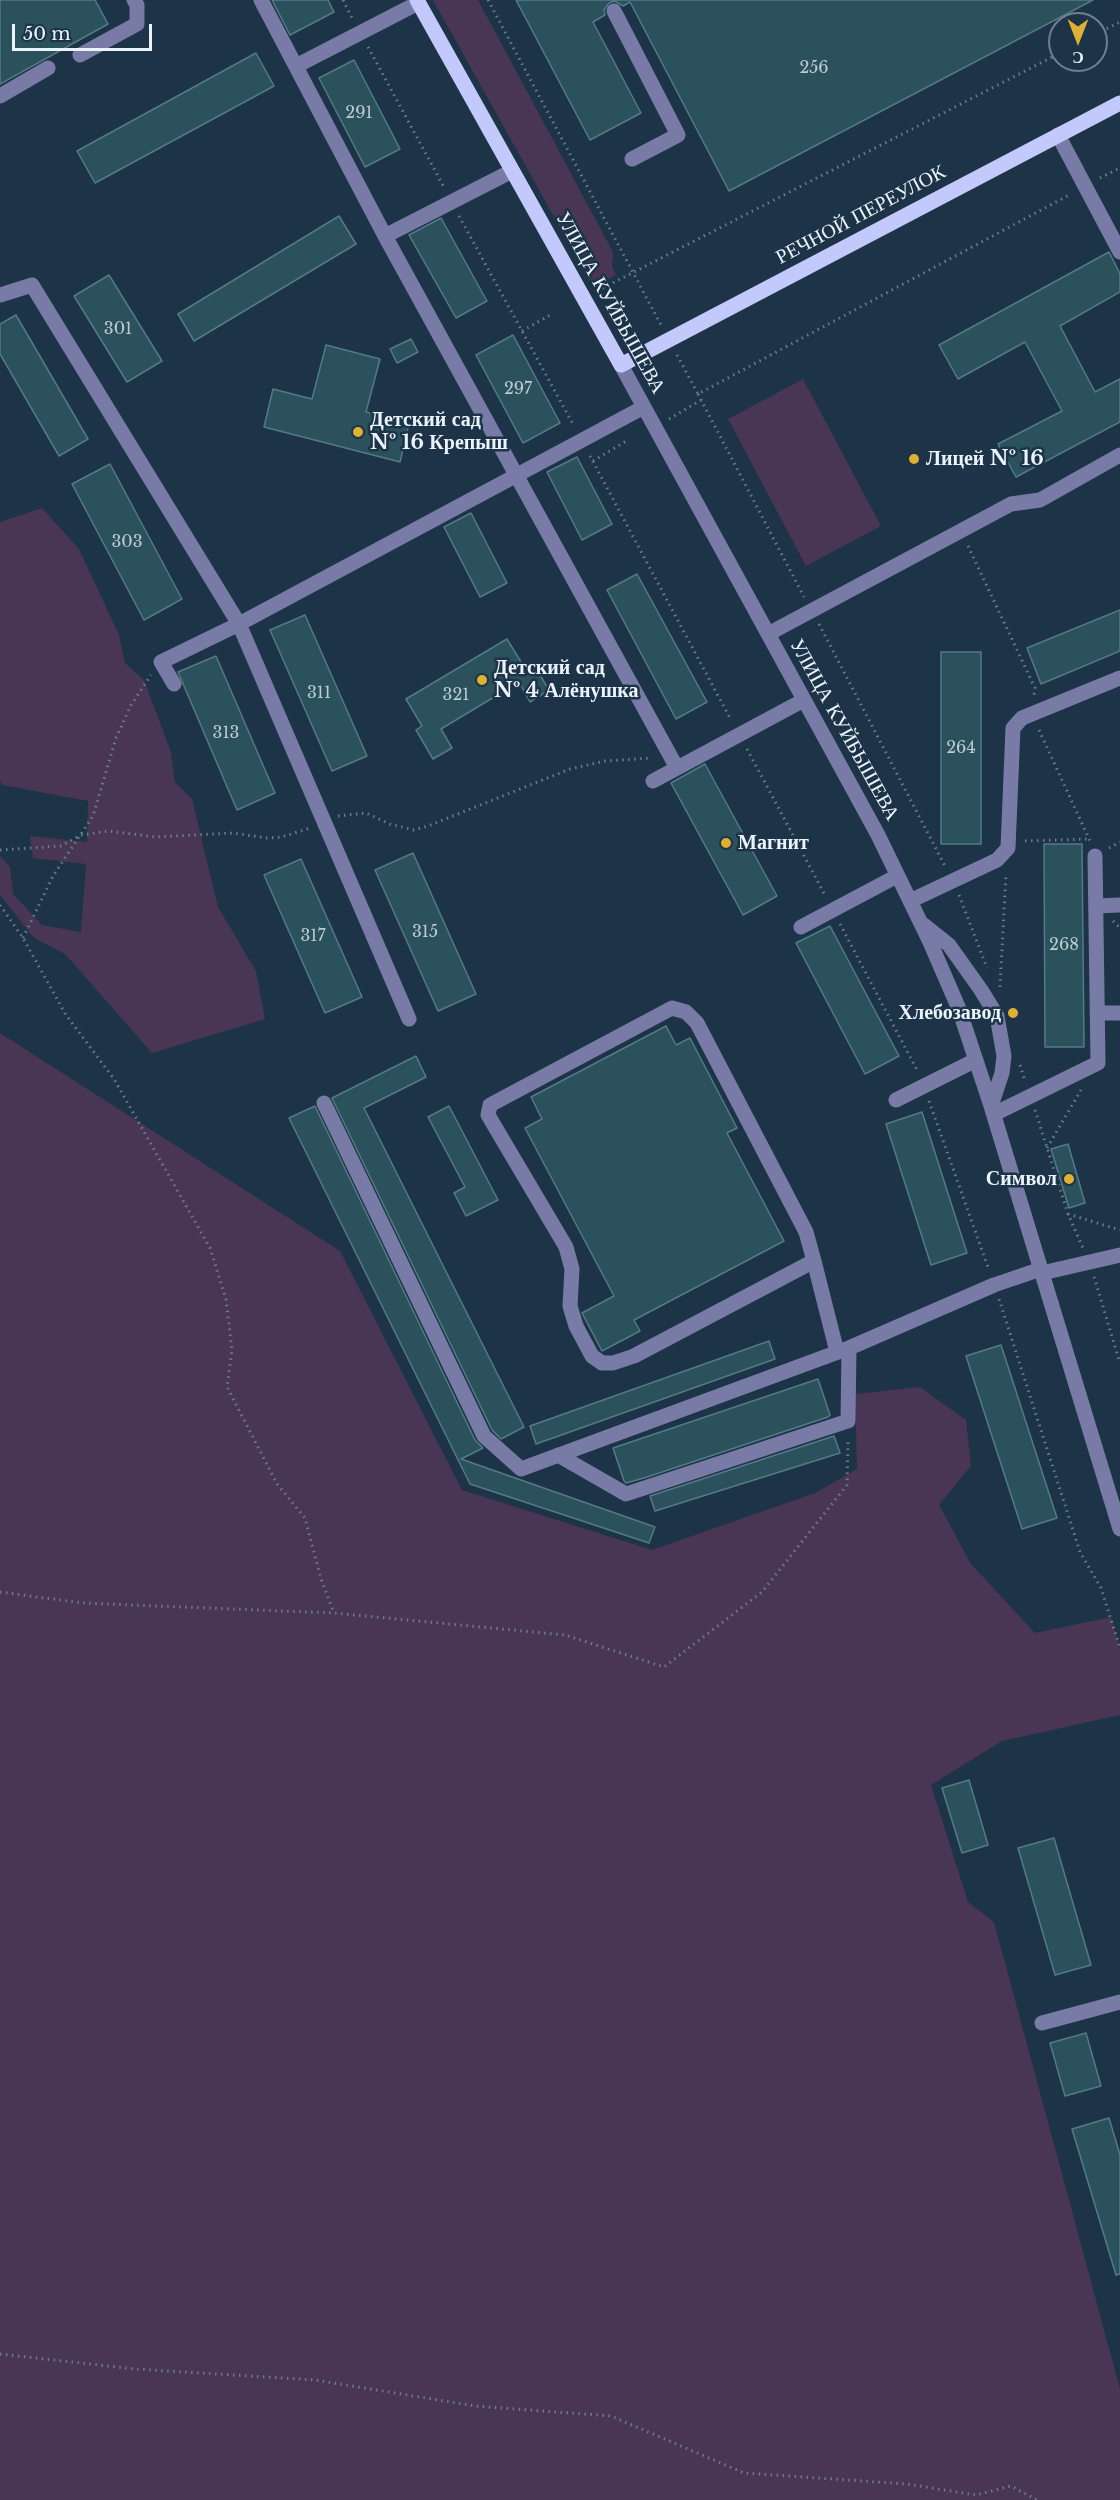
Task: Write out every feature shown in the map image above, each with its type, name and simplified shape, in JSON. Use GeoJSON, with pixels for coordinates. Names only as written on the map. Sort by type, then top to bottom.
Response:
{"type":"FeatureCollection","features":[{"type":"Feature","properties":{"kind":"main road","name":"УЛИЦА КУЙБЫШЕВА"},"geometry":{"type":"LineString","coordinates":[[417,1],[621,365]]}},
{"type":"Feature","properties":{"kind":"main road","name":"РЕЧНОЙ ПЕРЕУЛОК"},"geometry":{"type":"LineString","coordinates":[[621,365],[1120,103]]}},
{"type":"Feature","properties":{"kind":"street"},"geometry":{"type":"LineString","coordinates":[[80,56],[136,24],[134,0]]}},
{"type":"Feature","properties":{"kind":"street"},"geometry":{"type":"LineString","coordinates":[[261,0],[386,236],[677,768]]}},
{"type":"Feature","properties":{"kind":"street"},"geometry":{"type":"LineString","coordinates":[[296,66],[417,1]]}},
{"type":"Feature","properties":{"kind":"street"},"geometry":{"type":"LineString","coordinates":[[614,11],[678,135],[632,159]]}},
{"type":"Feature","properties":{"kind":"street"},"geometry":{"type":"LineString","coordinates":[[0,96],[48,68]]}},
{"type":"Feature","properties":{"kind":"street"},"geometry":{"type":"LineString","coordinates":[[1058,135],[1120,252]]}},
{"type":"Feature","properties":{"kind":"street"},"geometry":{"type":"LineString","coordinates":[[386,236],[512,171]]}},
{"type":"Feature","properties":{"kind":"street"},"geometry":{"type":"LineString","coordinates":[[0,295],[32,285],[238,624],[409,1019]]}},
{"type":"Feature","properties":{"kind":"street","name":"УЛИЦА КУЙБЫШЕВА"},"geometry":{"type":"LineString","coordinates":[[621,365],[804,699],[897,876],[958,1009],[992,1110],[1120,1529]]}},
{"type":"Feature","properties":{"kind":"street"},"geometry":{"type":"LineString","coordinates":[[174,684],[161,662],[238,624],[644,407]]}},
{"type":"Feature","properties":{"kind":"street"},"geometry":{"type":"LineString","coordinates":[[768,634],[1011,504],[1040,500],[1120,455]]}},
{"type":"Feature","properties":{"kind":"street"},"geometry":{"type":"LineString","coordinates":[[909,900],[997,860],[1008,845],[1013,728],[1022,718],[1120,678]]}},
{"type":"Feature","properties":{"kind":"street"},"geometry":{"type":"LineString","coordinates":[[653,781],[804,699]]}},
{"type":"Feature","properties":{"kind":"street"},"geometry":{"type":"LineString","coordinates":[[992,1110],[1030,1096],[1098,1063],[1095,856]]}},
{"type":"Feature","properties":{"kind":"street"},"geometry":{"type":"LineString","coordinates":[[801,927],[897,876]]}},
{"type":"Feature","properties":{"kind":"street"},"geometry":{"type":"LineString","coordinates":[[1096,906],[1120,905]]}},
{"type":"Feature","properties":{"kind":"street"},"geometry":{"type":"LineString","coordinates":[[919,920],[948,945],[997,1016],[1004,1056],[992,1110]]}},
{"type":"Feature","properties":{"kind":"street"},"geometry":{"type":"LineString","coordinates":[[558,1455],[626,1494],[848,1421],[843,1350],[806,1232],[697,1023],[686,1012],[672,1008],[490,1105],[488,1115],[566,1247],[572,1269],[570,1306],[576,1326],[592,1356],[602,1363],[614,1363],[634,1356],[814,1260]]}},
{"type":"Feature","properties":{"kind":"street"},"geometry":{"type":"LineString","coordinates":[[1097,1012],[1120,1013]]}},
{"type":"Feature","properties":{"kind":"street"},"geometry":{"type":"LineString","coordinates":[[896,1100],[976,1060]]}},
{"type":"Feature","properties":{"kind":"street"},"geometry":{"type":"LineString","coordinates":[[324,1103],[484,1436],[521,1469],[843,1350],[994,1285],[1041,1271],[1120,1255]]}},
{"type":"Feature","properties":{"kind":"street"},"geometry":{"type":"LineString","coordinates":[[1042,2023],[1120,2002]]}},
{"type":"Feature","properties":{"kind":"path"},"geometry":{"type":"LineString","coordinates":[[343,0],[915,1064],[994,1285],[1080,1552],[1101,1588],[1120,1648]]}},
{"type":"Feature","properties":{"kind":"path"},"geometry":{"type":"LineString","coordinates":[[488,0],[698,394],[953,881],[991,977]]}},
{"type":"Feature","properties":{"kind":"path"},"geometry":{"type":"LineString","coordinates":[[596,291],[634,274],[1048,59]]}},
{"type":"Feature","properties":{"kind":"path"},"geometry":{"type":"LineString","coordinates":[[698,394],[1120,168]]}},
{"type":"Feature","properties":{"kind":"path"},"geometry":{"type":"LineString","coordinates":[[522,332],[552,314]]}},
{"type":"Feature","properties":{"kind":"path"},"geometry":{"type":"LineString","coordinates":[[668,419],[701,400]]}},
{"type":"Feature","properties":{"kind":"path"},"geometry":{"type":"LineString","coordinates":[[592,461],[628,440]]}},
{"type":"Feature","properties":{"kind":"path"},"geometry":{"type":"LineString","coordinates":[[961,531],[1035,688],[1031,714],[1095,856]]}},
{"type":"Feature","properties":{"kind":"path"},"geometry":{"type":"LineString","coordinates":[[23,938],[53,876],[93,816],[116,738],[131,705],[161,662]]}},
{"type":"Feature","properties":{"kind":"path"},"geometry":{"type":"LineString","coordinates":[[999,998],[1008,845],[1089,839]]}},
{"type":"Feature","properties":{"kind":"path"},"geometry":{"type":"LineString","coordinates":[[0,905],[23,938],[66,1015],[114,1079],[210,1248],[226,1299],[232,1350],[227,1388],[277,1484],[305,1518],[321,1578],[334,1613]]}},
{"type":"Feature","properties":{"kind":"path"},"geometry":{"type":"LineString","coordinates":[[1047,1148],[1098,1063]]}},
{"type":"Feature","properties":{"kind":"path"},"geometry":{"type":"LineString","coordinates":[[1020,1064],[1068,1214],[1090,1262],[1120,1363]]}},
{"type":"Feature","properties":{"kind":"path"},"geometry":{"type":"LineString","coordinates":[[1068,1214],[1120,1230]]}},
{"type":"Feature","properties":{"kind":"path"},"geometry":{"type":"LineString","coordinates":[[0,1592],[82,1603],[334,1613],[565,1635],[664,1666],[762,1592],[847,1485],[848,1421]]}},
{"type":"Feature","properties":{"kind":"path"},"geometry":{"type":"LineString","coordinates":[[0,2354],[135,2369],[315,2380],[475,2406],[611,2416],[744,2473],[907,2484],[976,2494],[1011,2486],[1036,2500]]}},
{"type":"Feature","properties":{"kind":"shaded area"},"geometry":{"type":"Polygon","coordinates":[[[433,0],[478,0],[613,252],[612,267],[616,275],[599,283],[591,283],[433,0]]]}},
{"type":"Feature","properties":{"kind":"shaded area"},"geometry":{"type":"Polygon","coordinates":[[[803,379],[881,526],[806,566],[728,419],[803,379]]]}},
{"type":"Feature","properties":{"kind":"shaded area"},"geometry":{"type":"Polygon","coordinates":[[[42,508],[79,549],[119,635],[125,663],[144,680],[171,752],[175,782],[192,799],[218,907],[256,971],[265,1019],[152,1053],[65,954],[34,938],[0,895],[0,856],[10,867],[13,894],[42,925],[81,932],[86,864],[33,858],[30,836],[87,842],[88,801],[2,785],[0,781],[0,522],[42,508]]]}},
{"type":"Feature","properties":{"kind":"shaded area"},"geometry":{"type":"Polygon","coordinates":[[[0,1033],[340,1251],[462,1490],[652,1550],[815,1493],[857,1469],[855,1394],[920,1387],[966,1420],[971,1466],[939,1505],[971,1564],[1035,1633],[1111,1617],[1120,1648],[1120,1715],[1002,1741],[931,1785],[968,1902],[994,1922],[1120,2389],[1120,2500],[0,2500],[0,1033]]]}},
{"type":"Feature","properties":{"kind":"building"},"geometry":{"type":"Polygon","coordinates":[[[0,0],[95,0],[108,24],[0,84],[0,0]]]}},
{"type":"Feature","properties":{"kind":"building"},"geometry":{"type":"Polygon","coordinates":[[[272,0],[328,0],[334,12],[290,35],[272,0]]]}},
{"type":"Feature","properties":{"kind":"building"},"geometry":{"type":"Polygon","coordinates":[[[516,0],[1093,0],[1070,12],[1048,12],[1048,24],[729,191],[630,2],[623,6],[615,1],[609,3],[604,10],[605,15],[593,22],[641,113],[590,140],[516,0]]]}},
{"type":"Feature","properties":{"kind":"building"},"geometry":{"type":"Polygon","coordinates":[[[256,53],[274,86],[95,183],[77,151],[256,53]]]}},
{"type":"Feature","properties":{"kind":"building"},"geometry":{"type":"Polygon","coordinates":[[[354,60],[400,149],[365,167],[319,78],[354,60]]]}},
{"type":"Feature","properties":{"kind":"building"},"geometry":{"type":"Polygon","coordinates":[[[339,216],[356,244],[194,341],[178,314],[339,216]]]}},
{"type":"Feature","properties":{"kind":"building"},"geometry":{"type":"Polygon","coordinates":[[[441,218],[487,301],[456,318],[409,235],[441,218]]]}},
{"type":"Feature","properties":{"kind":"building"},"geometry":{"type":"Polygon","coordinates":[[[1109,252],[1120,274],[1120,292],[1060,326],[1095,392],[1120,379],[1120,422],[1016,477],[998,444],[1062,411],[1025,342],[958,379],[939,345],[1109,252]]]}},
{"type":"Feature","properties":{"kind":"building"},"geometry":{"type":"Polygon","coordinates":[[[109,275],[162,361],[127,382],[74,296],[109,275]]]}},
{"type":"Feature","properties":{"kind":"building"},"geometry":{"type":"Polygon","coordinates":[[[16,315],[88,439],[59,456],[0,354],[0,324],[16,315]]]}},
{"type":"Feature","properties":{"kind":"building"},"geometry":{"type":"Polygon","coordinates":[[[513,335],[560,423],[523,443],[476,355],[513,335]]]}},
{"type":"Feature","properties":{"kind":"building"},"geometry":{"type":"Polygon","coordinates":[[[411,339],[418,352],[397,363],[390,349],[411,339]]]}},
{"type":"Feature","properties":{"kind":"building"},"geometry":{"type":"Polygon","coordinates":[[[326,345],[380,359],[366,412],[409,424],[400,462],[264,427],[273,389],[312,399],[326,345]]]}},
{"type":"Feature","properties":{"kind":"building"},"geometry":{"type":"Polygon","coordinates":[[[577,457],[612,524],[582,540],[547,472],[577,457]]]}},
{"type":"Feature","properties":{"kind":"building"},"geometry":{"type":"Polygon","coordinates":[[[110,464],[182,599],[144,620],[72,484],[110,464]]]}},
{"type":"Feature","properties":{"kind":"building"},"geometry":{"type":"Polygon","coordinates":[[[471,513],[507,583],[480,597],[444,527],[471,513]]]}},
{"type":"Feature","properties":{"kind":"building"},"geometry":{"type":"Polygon","coordinates":[[[637,574],[707,702],[676,719],[607,590],[637,574]]]}},
{"type":"Feature","properties":{"kind":"building"},"geometry":{"type":"Polygon","coordinates":[[[1120,610],[1120,651],[1041,684],[1027,648],[1120,610]]]}},
{"type":"Feature","properties":{"kind":"building"},"geometry":{"type":"Polygon","coordinates":[[[305,615],[367,756],[332,771],[270,630],[305,615]]]}},
{"type":"Feature","properties":{"kind":"building"},"geometry":{"type":"Polygon","coordinates":[[[507,639],[526,670],[534,665],[549,690],[530,702],[519,682],[441,729],[452,748],[433,759],[416,730],[422,726],[406,699],[507,639]]]}},
{"type":"Feature","properties":{"kind":"building"},"geometry":{"type":"Polygon","coordinates":[[[941,652],[981,652],[981,844],[941,844],[941,652]]]}},
{"type":"Feature","properties":{"kind":"building"},"geometry":{"type":"Polygon","coordinates":[[[216,656],[275,793],[237,810],[178,672],[216,656]]]}},
{"type":"Feature","properties":{"kind":"building"},"geometry":{"type":"Polygon","coordinates":[[[705,764],[777,896],[743,915],[671,783],[705,764]]]}},
{"type":"Feature","properties":{"kind":"building"},"geometry":{"type":"Polygon","coordinates":[[[1044,844],[1082,844],[1084,1047],[1045,1047],[1044,844]]]}},
{"type":"Feature","properties":{"kind":"building"},"geometry":{"type":"Polygon","coordinates":[[[413,853],[476,994],[438,1011],[375,870],[413,853]]]}},
{"type":"Feature","properties":{"kind":"building"},"geometry":{"type":"Polygon","coordinates":[[[301,859],[362,997],[325,1013],[264,875],[301,859]]]}},
{"type":"Feature","properties":{"kind":"building"},"geometry":{"type":"Polygon","coordinates":[[[830,926],[899,1056],[865,1074],[796,943],[830,926]]]}},
{"type":"Feature","properties":{"kind":"building"},"geometry":{"type":"Polygon","coordinates":[[[666,1026],[676,1045],[690,1038],[737,1128],[727,1133],[784,1241],[634,1320],[640,1331],[602,1351],[582,1313],[614,1296],[525,1128],[542,1119],[531,1097],[666,1026]]]}},
{"type":"Feature","properties":{"kind":"building"},"geometry":{"type":"Polygon","coordinates":[[[416,1056],[426,1077],[364,1108],[524,1427],[501,1439],[492,1430],[332,1098],[416,1056]]]}},
{"type":"Feature","properties":{"kind":"building"},"geometry":{"type":"Polygon","coordinates":[[[315,1106],[475,1440],[483,1448],[461,1459],[655,1527],[649,1543],[470,1484],[289,1118],[315,1106]]]}},
{"type":"Feature","properties":{"kind":"building"},"geometry":{"type":"Polygon","coordinates":[[[449,1106],[498,1200],[466,1216],[454,1193],[465,1187],[428,1117],[449,1106]]]}},
{"type":"Feature","properties":{"kind":"building"},"geometry":{"type":"Polygon","coordinates":[[[922,1112],[967,1253],[931,1265],[886,1124],[922,1112]]]}},
{"type":"Feature","properties":{"kind":"building","name":"Символ"},"geometry":{"type":"Polygon","coordinates":[[[1068,1144],[1085,1203],[1069,1208],[1051,1149],[1068,1144]]]}},
{"type":"Feature","properties":{"kind":"building"},"geometry":{"type":"Polygon","coordinates":[[[769,1341],[775,1359],[536,1444],[530,1426],[769,1341]]]}},
{"type":"Feature","properties":{"kind":"building"},"geometry":{"type":"Polygon","coordinates":[[[1001,1345],[1057,1518],[1022,1529],[966,1356],[1001,1345]]]}},
{"type":"Feature","properties":{"kind":"building"},"geometry":{"type":"Polygon","coordinates":[[[818,1379],[830,1415],[828,1417],[644,1478],[626,1483],[624,1481],[613,1448],[818,1379]]]}},
{"type":"Feature","properties":{"kind":"building"},"geometry":{"type":"Polygon","coordinates":[[[834,1436],[840,1453],[655,1511],[650,1496],[834,1436]]]}},
{"type":"Feature","properties":{"kind":"building"},"geometry":{"type":"Polygon","coordinates":[[[969,1780],[988,1845],[962,1853],[942,1788],[969,1780]]]}},
{"type":"Feature","properties":{"kind":"building"},"geometry":{"type":"Polygon","coordinates":[[[1054,1838],[1091,1965],[1055,1975],[1018,1848],[1054,1838]]]}},
{"type":"Feature","properties":{"kind":"building"},"geometry":{"type":"Polygon","coordinates":[[[1086,2033],[1101,2086],[1065,2096],[1050,2043],[1086,2033]]]}},
{"type":"Feature","properties":{"kind":"building"},"geometry":{"type":"Polygon","coordinates":[[[1109,2118],[1120,2155],[1120,2274],[1116,2275],[1072,2129],[1109,2118]]]}},
{"type":"Feature","properties":{"kind":"place","name":"Детский сад № 16 Крепыш"},"geometry":{"type":"Point","coordinates":[358,432]}},
{"type":"Feature","properties":{"kind":"place","name":"Лицей № 16"},"geometry":{"type":"Point","coordinates":[914,459]}},
{"type":"Feature","properties":{"kind":"place","name":"Детский сад № 4 Алёнушка"},"geometry":{"type":"Point","coordinates":[482,680]}},
{"type":"Feature","properties":{"kind":"place","name":"Магнит"},"geometry":{"type":"Point","coordinates":[726,843]}},
{"type":"Feature","properties":{"kind":"place","name":"Хлебозавод"},"geometry":{"type":"Point","coordinates":[1013,1013]}},
{"type":"Feature","properties":{"kind":"place","name":"Символ"},"geometry":{"type":"Point","coordinates":[1069,1179]}}]}
